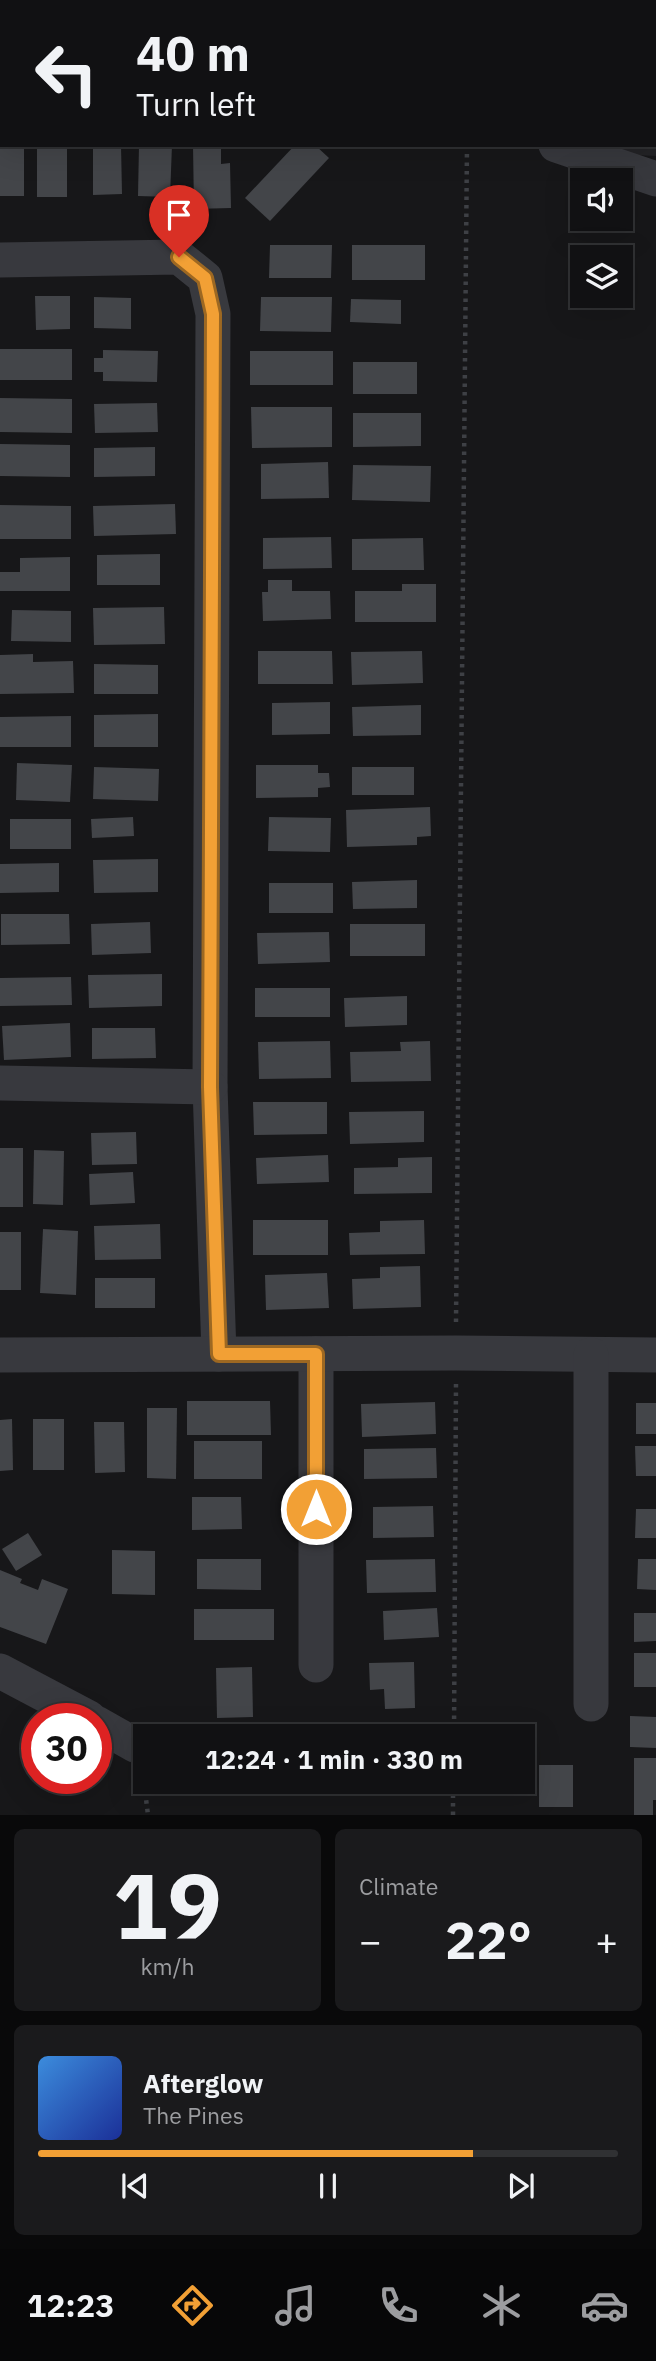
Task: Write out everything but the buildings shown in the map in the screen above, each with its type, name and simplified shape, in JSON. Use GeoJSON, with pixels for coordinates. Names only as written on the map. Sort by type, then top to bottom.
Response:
{"type":"FeatureCollection","features":[{"type":"Feature","properties":{"kind":"street"},"geometry":{"type":"LineString","coordinates":[[562,147],[656,179]]}},
{"type":"Feature","properties":{"kind":"street"},"geometry":{"type":"LineString","coordinates":[[0,260],[179,257],[205,278],[213,314],[210,1087],[219,1354]]}},
{"type":"Feature","properties":{"kind":"street"},"geometry":{"type":"LineString","coordinates":[[0,1083],[210,1087]]}},
{"type":"Feature","properties":{"kind":"street"},"geometry":{"type":"LineString","coordinates":[[316,1354],[316,1665]]}},
{"type":"Feature","properties":{"kind":"street"},"geometry":{"type":"LineString","coordinates":[[0,1355],[656,1355]]}},
{"type":"Feature","properties":{"kind":"street"},"geometry":{"type":"LineString","coordinates":[[591,1355],[591,1704]]}},
{"type":"Feature","properties":{"kind":"street"},"geometry":{"type":"LineString","coordinates":[[0,1671],[61,1703]]}},
{"type":"Feature","properties":{"kind":"street"},"geometry":{"type":"LineString","coordinates":[[112,1732],[133,1744]]}},
{"type":"Feature","properties":{"kind":"path"},"geometry":{"type":"LineString","coordinates":[[454,1724],[467,147]]}},
{"type":"Feature","properties":{"kind":"path"},"geometry":{"type":"LineString","coordinates":[[147,1794],[148,1815]]}},
{"type":"Feature","properties":{"kind":"path"},"geometry":{"type":"LineString","coordinates":[[453,1794],[453,1815]]}},
{"type":"Feature","properties":{"kind":"shaded area"},"geometry":{"type":"Polygon","coordinates":[[[615,147],[656,147],[656,156],[633,155],[615,147]]]}},
{"type":"Feature","properties":{"kind":"route"},"geometry":{"type":"LineString","coordinates":[[179,257],[205,278],[213,314],[210,1087],[219,1354],[316,1354],[316,1509]]}}]}
